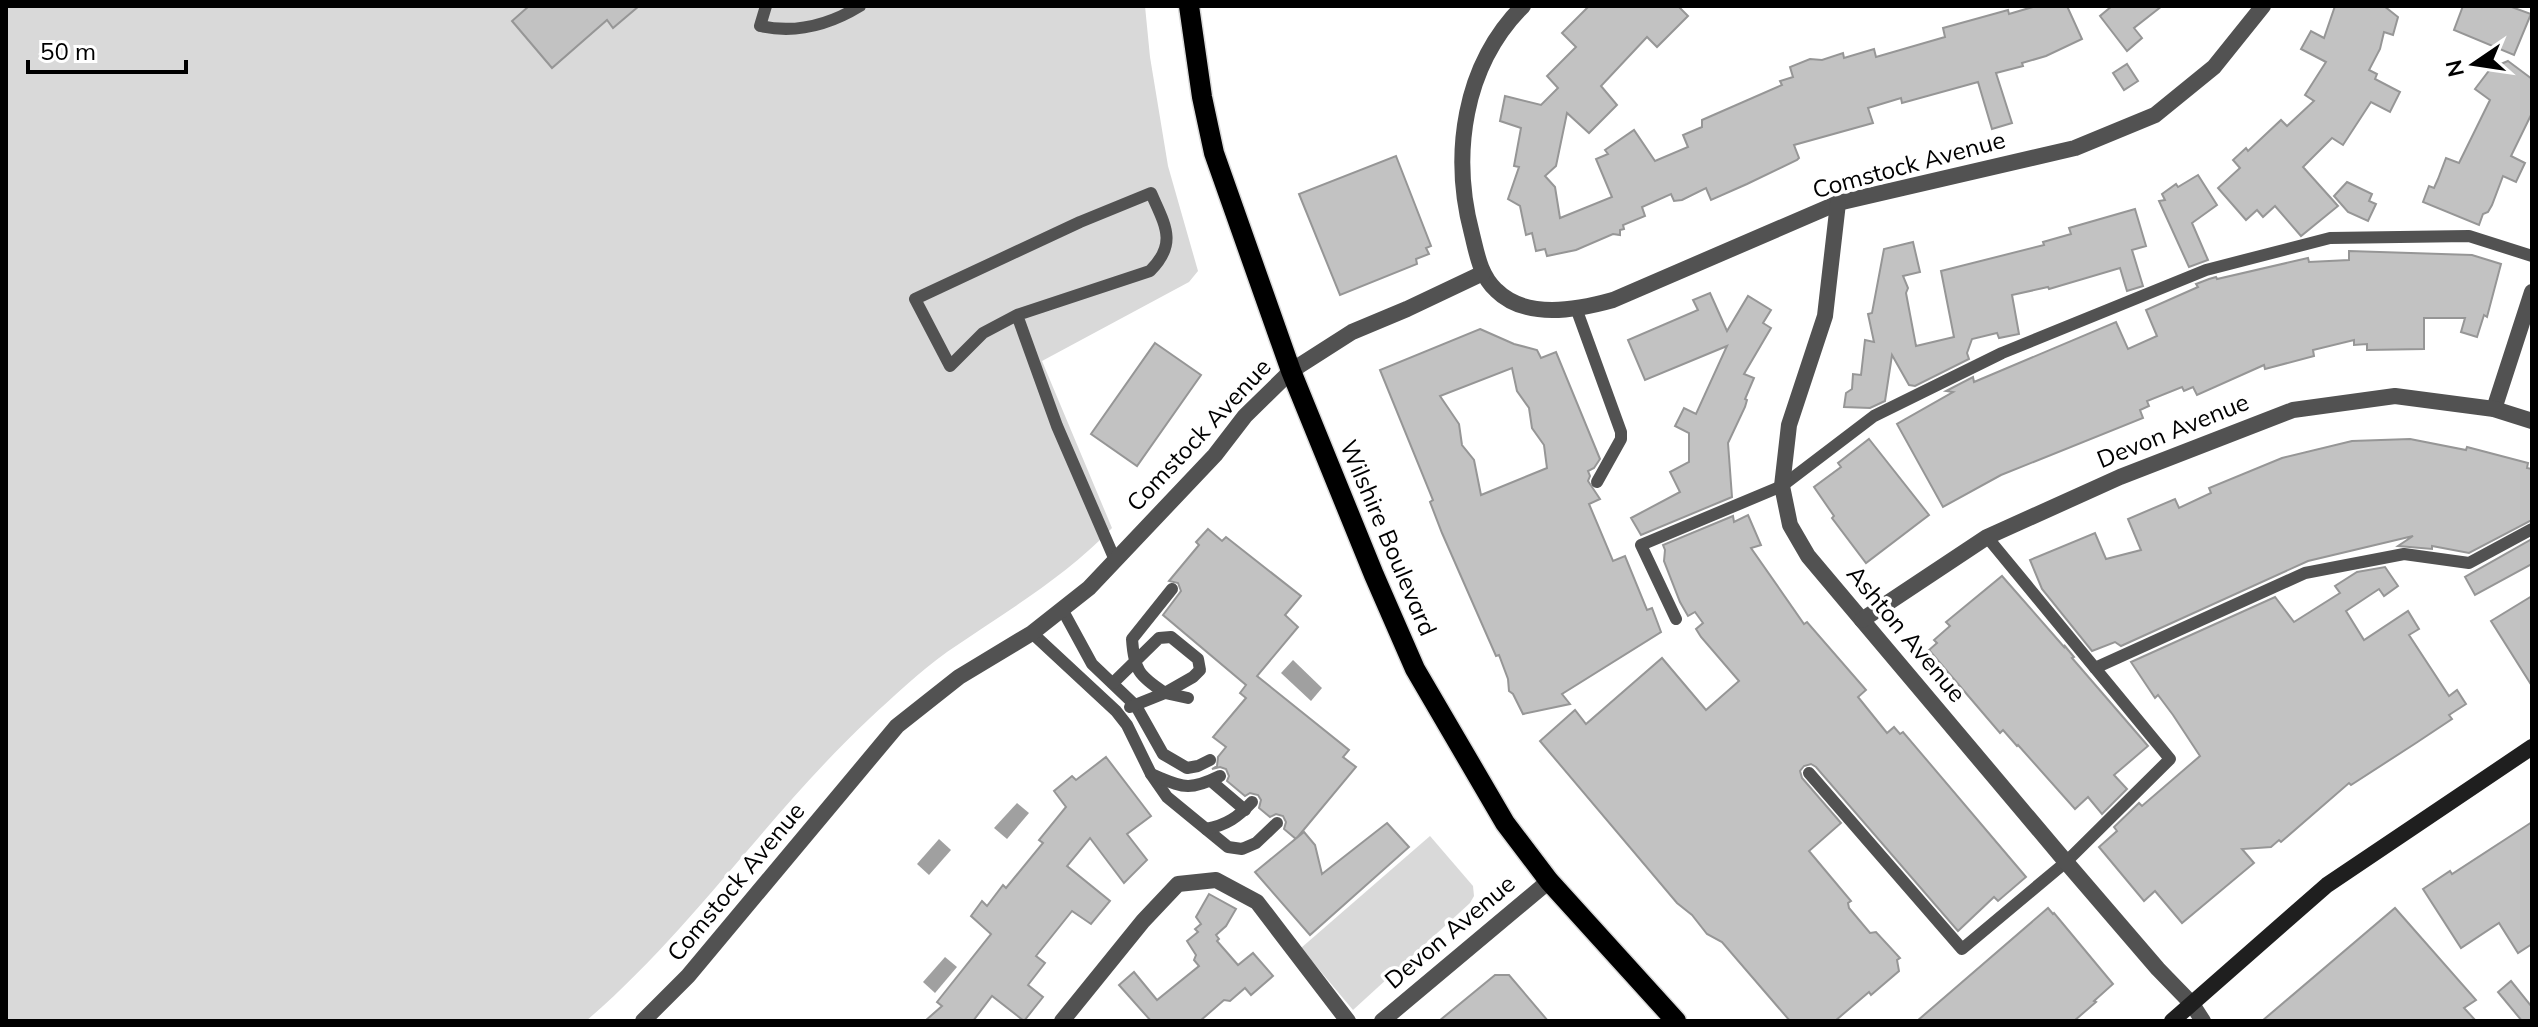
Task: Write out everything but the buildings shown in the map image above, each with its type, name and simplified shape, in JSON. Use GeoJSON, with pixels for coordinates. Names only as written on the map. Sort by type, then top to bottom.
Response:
{"type":"FeatureCollection","features":[{"type":"Feature","properties":{"kind":"main road","name":"Wilshire Boulevard"},"geometry":{"type":"LineString","coordinates":[[1189,6],[1202,97],[1214,153],[1291,371],[1415,669],[1505,823],[1549,881],[1676,1021]]}},
{"type":"Feature","properties":{"kind":"main road"},"geometry":{"type":"LineString","coordinates":[[2172,1021],[2327,885],[2532,747]]}},
{"type":"Feature","properties":{"kind":"street"},"geometry":{"type":"LineString","coordinates":[[1483,273],[1462,182],[1463,128],[1477,77],[1489,51],[1507,22],[1523,6]]}},
{"type":"Feature","properties":{"kind":"street","name":"Comstock Avenue"},"geometry":{"type":"LineString","coordinates":[[643,1021],[688,976],[897,726],[959,677],[1032,633],[1089,588],[1215,455],[1245,416],[1291,371],[1352,332],[1483,273],[1497,291],[1535,309],[1576,308],[1613,300],[1838,203],[2075,148],[2155,115],[2214,67],[2263,6]]}},
{"type":"Feature","properties":{"kind":"street","name":"Ashton Avenue"},"geometry":{"type":"LineString","coordinates":[[1838,203],[1825,316],[1789,425],[1782,486],[1790,525],[1808,556],[2066,862],[2192,1004],[2203,1021]]}},
{"type":"Feature","properties":{"kind":"street"},"geometry":{"type":"LineString","coordinates":[[2494,409],[2532,292]]}},
{"type":"Feature","properties":{"kind":"street","name":"Devon Avenue"},"geometry":{"type":"LineString","coordinates":[[1862,620],[1987,537],[2120,477],[2293,410],[2395,396],[2494,409],[2532,421]]}},
{"type":"Feature","properties":{"kind":"street"},"geometry":{"type":"LineString","coordinates":[[1062,1021],[1143,921],[1178,884],[1216,880],[1257,902],[1348,1021]]}},
{"type":"Feature","properties":{"kind":"street","name":"Devon Avenue"},"geometry":{"type":"LineString","coordinates":[[1382,1021],[1549,881]]}},
{"type":"Feature","properties":{"kind":"lane"},"geometry":{"type":"LineString","coordinates":[[766,6],[760,26],[799,30],[860,6]]}},
{"type":"Feature","properties":{"kind":"lane"},"geometry":{"type":"LineString","coordinates":[[1151,193],[1166,227],[1168,242],[1160,261],[1150,271],[1017,315],[983,333],[950,366],[915,299],[1039,240],[1151,193]]}},
{"type":"Feature","properties":{"kind":"lane"},"geometry":{"type":"LineString","coordinates":[[1676,619],[1641,545],[1782,486],[1874,416],[2002,353],[2206,270],[2330,238],[2469,236],[2532,256]]}},
{"type":"Feature","properties":{"kind":"lane"},"geometry":{"type":"LineString","coordinates":[[1576,308],[1621,432],[1621,439],[1597,482]]}},
{"type":"Feature","properties":{"kind":"lane"},"geometry":{"type":"LineString","coordinates":[[1017,315],[1057,426],[1115,560]]}},
{"type":"Feature","properties":{"kind":"lane"},"geometry":{"type":"LineString","coordinates":[[2095,668],[2305,573],[2404,554],[2469,563],[2532,529]]}},
{"type":"Feature","properties":{"kind":"lane"},"geometry":{"type":"LineString","coordinates":[[1809,773],[1962,949],[2066,862],[2170,759],[1987,537]]}},
{"type":"Feature","properties":{"kind":"lane"},"geometry":{"type":"LineString","coordinates":[[1172,589],[1132,639],[1134,663],[1144,679],[1165,693],[1188,698]]}},
{"type":"Feature","properties":{"kind":"lane"},"geometry":{"type":"LineString","coordinates":[[1062,609],[1092,664],[1136,706],[1163,754],[1187,768],[1210,760]]}},
{"type":"Feature","properties":{"kind":"lane"},"geometry":{"type":"LineString","coordinates":[[1032,633],[1116,711],[1167,797],[1228,847],[1242,849],[1256,843],[1277,823]]}},
{"type":"Feature","properties":{"kind":"lane"},"geometry":{"type":"LineString","coordinates":[[1113,683],[1159,638],[1171,637],[1198,659],[1200,670],[1193,677],[1136,706],[1116,711]]}},
{"type":"Feature","properties":{"kind":"lane"},"geometry":{"type":"LineString","coordinates":[[1151,774],[1163,754]]}},
{"type":"Feature","properties":{"kind":"lane"},"geometry":{"type":"LineString","coordinates":[[1151,774],[1184,787],[1201,786],[1215,778],[1248,806],[1222,826],[1206,829]]}},
{"type":"Feature","properties":{"kind":"shaded area"},"geometry":{"type":"Polygon","coordinates":[[[6,6],[1145,6],[1168,166],[1198,271],[1189,282],[1042,361],[1112,528],[1054,579],[937,660],[869,719],[797,794],[660,949],[586,1021],[6,1021],[6,6]]]}},
{"type":"Feature","properties":{"kind":"shaded area"},"geometry":{"type":"Polygon","coordinates":[[[1293,660],[1322,688],[1311,701],[1281,673],[1293,660]]]}},
{"type":"Feature","properties":{"kind":"shaded area"},"geometry":{"type":"Polygon","coordinates":[[[1017,803],[1029,813],[1007,839],[994,828],[1017,803]]]}},
{"type":"Feature","properties":{"kind":"shaded area"},"geometry":{"type":"Polygon","coordinates":[[[1430,836],[1473,886],[1474,896],[1353,1010],[1301,948],[1430,836]]]}},
{"type":"Feature","properties":{"kind":"shaded area"},"geometry":{"type":"Polygon","coordinates":[[[939,839],[951,850],[929,875],[917,864],[939,839]]]}},
{"type":"Feature","properties":{"kind":"shaded area"},"geometry":{"type":"Polygon","coordinates":[[[945,957],[957,967],[935,993],[923,982],[945,957]]]}}]}
